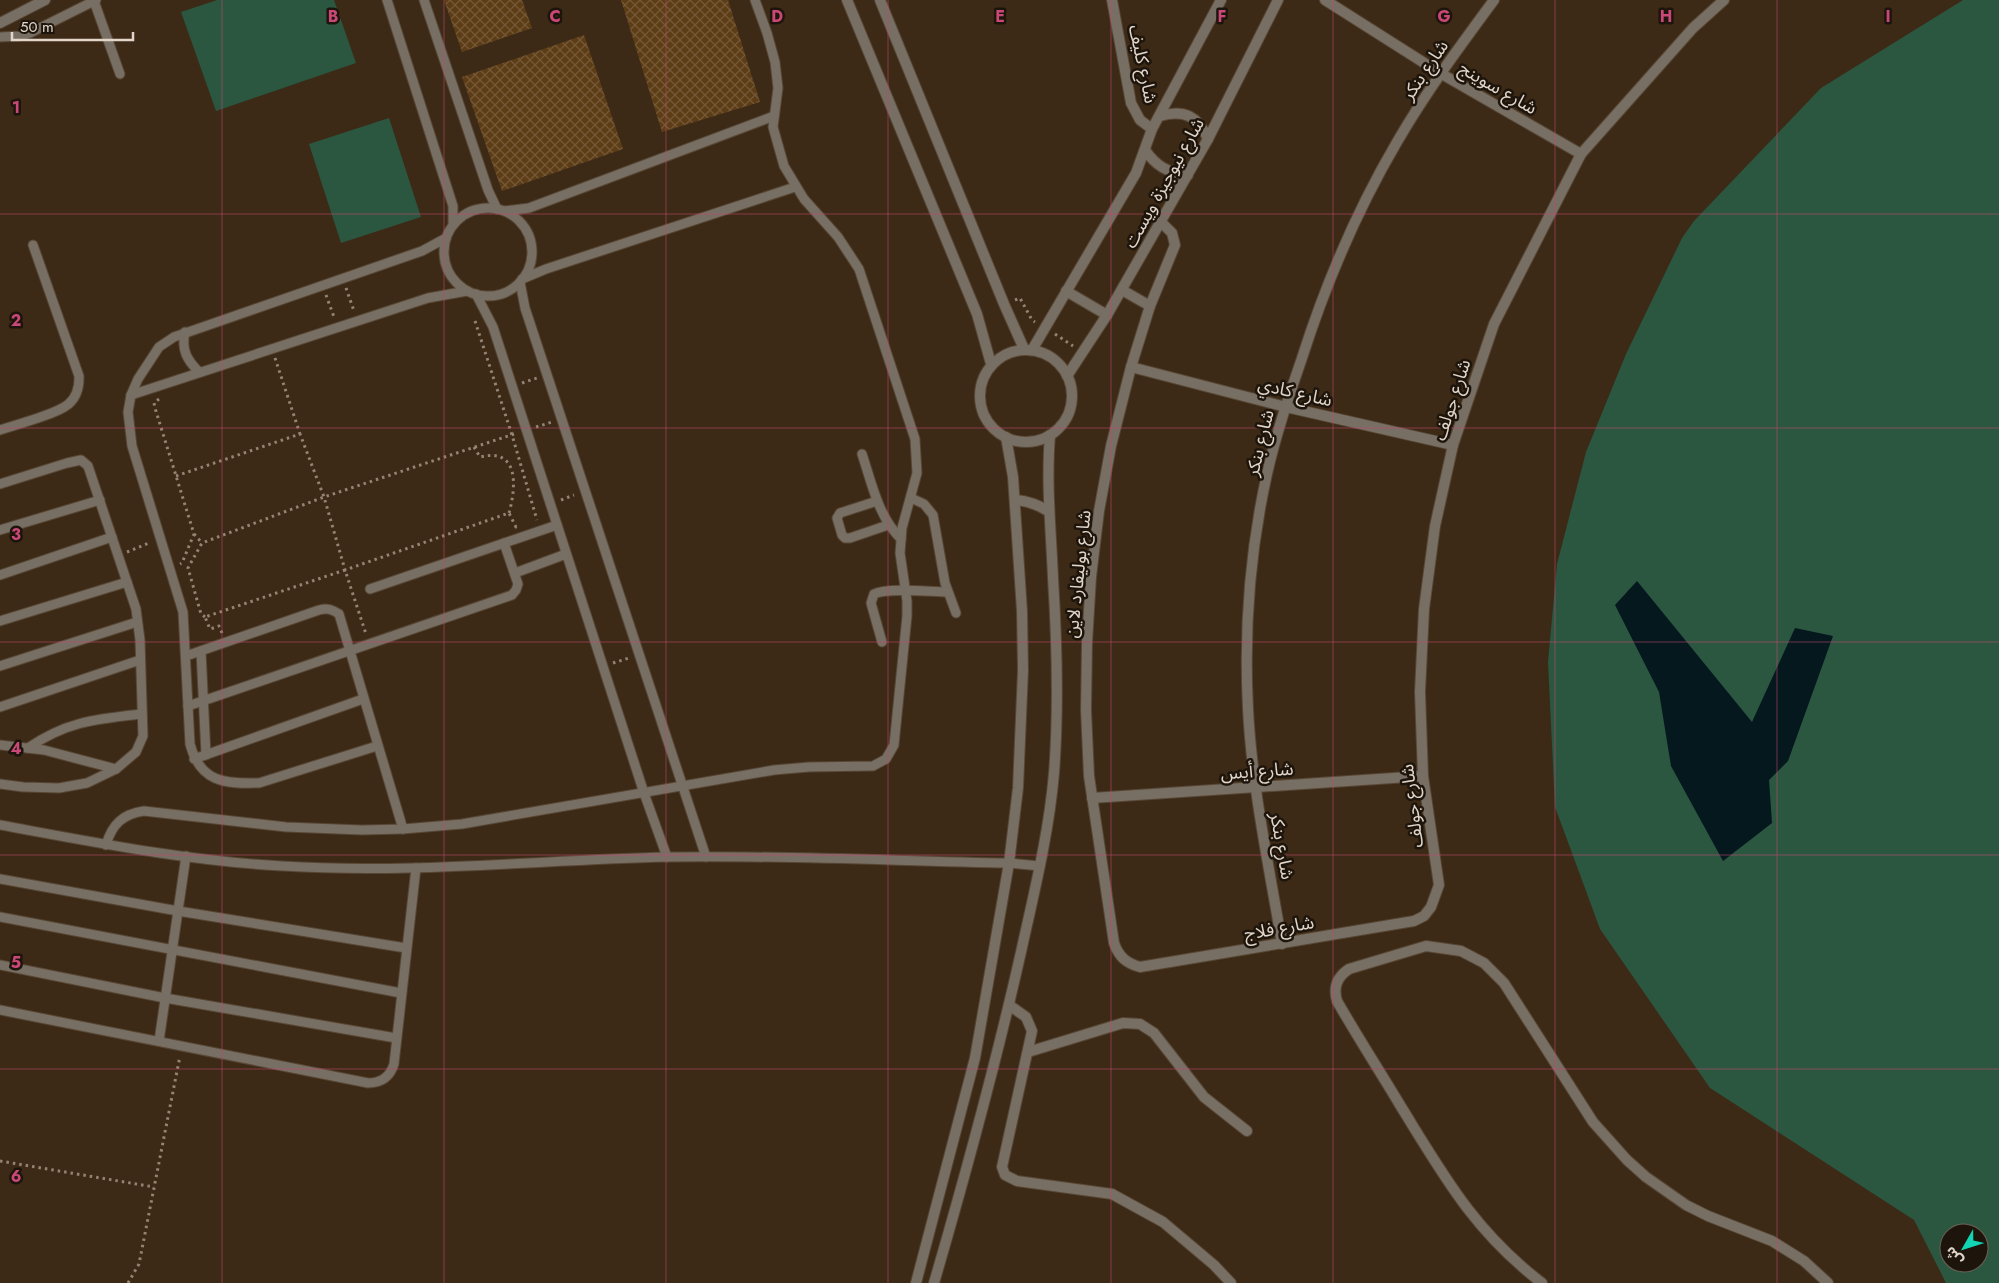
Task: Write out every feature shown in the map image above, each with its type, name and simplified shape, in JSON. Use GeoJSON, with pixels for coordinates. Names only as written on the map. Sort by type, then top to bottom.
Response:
{"type":"FeatureCollection","features":[{"type":"Feature","properties":{"kind":"street"},"geometry":{"type":"LineString","coordinates":[[0,23],[45,0]]}},
{"type":"Feature","properties":{"kind":"street"},"geometry":{"type":"LineString","coordinates":[[847,0],[977,314],[991,364]]}},
{"type":"Feature","properties":{"kind":"street"},"geometry":{"type":"LineString","coordinates":[[880,0],[1004,304],[1028,349]]}},
{"type":"Feature","properties":{"kind":"street","name":"شارع كليف"},"geometry":{"type":"LineString","coordinates":[[1112,0],[1131,103],[1140,120],[1152,129]]}},
{"type":"Feature","properties":{"kind":"street","name":"شارع نيوجيزة ويست"},"geometry":{"type":"LineString","coordinates":[[1028,349],[1045,328],[1130,184],[1152,129],[1221,0]]}},
{"type":"Feature","properties":{"kind":"street","name":"شارع نيوجيزة ويست"},"geometry":{"type":"LineString","coordinates":[[1067,376],[1122,290],[1208,139],[1278,0]]}},
{"type":"Feature","properties":{"kind":"street","name":"شارع سوينج"},"geometry":{"type":"LineString","coordinates":[[1325,0],[1440,73],[1581,154]]}},
{"type":"Feature","properties":{"kind":"street","name":"شارع بنكر"},"geometry":{"type":"LineString","coordinates":[[1282,944],[1255,787],[1248,709],[1248,630],[1254,552],[1267,474],[1286,407],[1318,310],[1354,225],[1397,142],[1440,73],[1494,0]]}},
{"type":"Feature","properties":{"kind":"street","name":"شارع جولف"},"geometry":{"type":"LineString","coordinates":[[1439,885],[1423,776],[1420,692],[1424,609],[1435,526],[1453,445],[1494,324],[1581,154],[1693,28],[1724,0]]}},
{"type":"Feature","properties":{"kind":"street"},"geometry":{"type":"LineString","coordinates":[[1160,116],[1172,112],[1184,114],[1195,119],[1203,128],[1208,139]]}},
{"type":"Feature","properties":{"kind":"street"},"geometry":{"type":"LineString","coordinates":[[1145,150],[1153,161],[1163,169],[1175,174],[1188,174]]}},
{"type":"Feature","properties":{"kind":"street","name":"شارع بوليفارد لاين"},"geometry":{"type":"LineString","coordinates":[[1114,943],[1089,776],[1086,710],[1087,643],[1091,577],[1099,511],[1111,446],[1130,367],[1150,306],[1175,241],[1172,233],[1161,222]]}},
{"type":"Feature","properties":{"kind":"street"},"geometry":{"type":"LineString","coordinates":[[1122,290],[1150,306]]}},
{"type":"Feature","properties":{"kind":"street"},"geometry":{"type":"LineString","coordinates":[[1066,291],[1107,315]]}},
{"type":"Feature","properties":{"kind":"street"},"geometry":{"type":"LineString","coordinates":[[1028,349],[1041,352],[1056,361],[1067,376],[1072,392],[1070,409],[1059,428],[1050,435],[1036,441],[1021,442],[1006,437],[989,424],[980,404],[981,383],[991,364],[1001,356],[1012,351],[1028,349]]}},
{"type":"Feature","properties":{"kind":"street","name":"شارع كادي"},"geometry":{"type":"LineString","coordinates":[[1130,367],[1286,407],[1453,445]]}},
{"type":"Feature","properties":{"kind":"street"},"geometry":{"type":"LineString","coordinates":[[934,1283],[968,1164],[1009,1005],[1040,866],[1054,774],[1056,720],[1055,610],[1048,511],[1050,435]]}},
{"type":"Feature","properties":{"kind":"street"},"geometry":{"type":"LineString","coordinates":[[916,1283],[975,1058],[1009,863],[1018,788],[1023,680],[1021,592],[1015,500],[1011,460],[1006,437]]}},
{"type":"Feature","properties":{"kind":"street"},"geometry":{"type":"LineString","coordinates":[[1015,500],[1033,502],[1048,511]]}},
{"type":"Feature","properties":{"kind":"street","name":"شارع أيس"},"geometry":{"type":"LineString","coordinates":[[1092,798],[1423,776]]}},
{"type":"Feature","properties":{"kind":"street","name":"شارع فلاج"},"geometry":{"type":"LineString","coordinates":[[1114,943],[1124,959],[1140,967],[1414,921],[1424,916],[1431,907],[1439,885]]}},
{"type":"Feature","properties":{"kind":"street"},"geometry":{"type":"LineString","coordinates":[[1542,1283],[1504,1252],[1484,1230],[1447,1182],[1337,1000],[1335,988],[1337,982],[1349,969],[1426,946],[1460,951],[1484,963],[1504,983],[1593,1122],[1627,1160],[1646,1177],[1686,1205],[1731,1226],[1772,1242],[1804,1261],[1828,1283]]}},
{"type":"Feature","properties":{"kind":"street"},"geometry":{"type":"LineString","coordinates":[[1009,1005],[1020,1012],[1030,1024],[1032,1031],[1002,1167],[1005,1175],[1018,1181],[1112,1194],[1163,1222],[1214,1265],[1231,1283]]}},
{"type":"Feature","properties":{"kind":"street"},"geometry":{"type":"LineString","coordinates":[[1028,1052],[1123,1023],[1140,1024],[1154,1033],[1204,1097],[1247,1131]]}},
{"type":"Feature","properties":{"kind":"lane"},"geometry":{"type":"LineString","coordinates":[[0,37],[20,36],[30,33],[95,0],[120,74]]}},
{"type":"Feature","properties":{"kind":"lane"},"geometry":{"type":"LineString","coordinates":[[386,0],[453,206],[453,224]]}},
{"type":"Feature","properties":{"kind":"lane"},"geometry":{"type":"LineString","coordinates":[[424,0],[488,190],[501,210],[521,223],[530,241],[531,261],[521,280],[525,308],[706,857]]}},
{"type":"Feature","properties":{"kind":"lane"},"geometry":{"type":"LineString","coordinates":[[106,845],[109,833],[124,817],[144,811],[286,827],[343,830],[403,829],[462,824],[774,770],[873,766],[886,759],[894,746],[907,616],[900,560],[900,539],[917,472],[914,439],[859,269],[838,237],[795,187],[784,166],[773,127],[778,88],[775,62],[755,0]]}},
{"type":"Feature","properties":{"kind":"lane"},"geometry":{"type":"LineString","coordinates":[[774,116],[529,208],[477,209],[468,212],[453,224],[446,238],[444,247],[446,264],[454,280],[467,291],[476,294],[495,295],[505,292],[521,280],[546,269],[795,187]]}},
{"type":"Feature","properties":{"kind":"lane"},"geometry":{"type":"LineString","coordinates":[[377,746],[259,783],[240,784],[221,781],[205,773],[194,759],[190,744],[184,612],[131,437],[128,412],[130,395],[159,347],[174,337],[422,251],[446,238]]}},
{"type":"Feature","properties":{"kind":"lane"},"geometry":{"type":"LineString","coordinates":[[0,430],[62,409],[73,400],[78,388],[78,376],[33,245]]}},
{"type":"Feature","properties":{"kind":"lane"},"geometry":{"type":"LineString","coordinates":[[130,395],[428,298],[467,291]]}},
{"type":"Feature","properties":{"kind":"lane"},"geometry":{"type":"LineString","coordinates":[[476,294],[491,321],[644,793],[667,857]]}},
{"type":"Feature","properties":{"kind":"lane"},"geometry":{"type":"LineString","coordinates":[[185,332],[183,350],[186,358],[199,372]]}},
{"type":"Feature","properties":{"kind":"lane"},"geometry":{"type":"LineString","coordinates":[[862,454],[877,501],[888,525],[900,539]]}},
{"type":"Feature","properties":{"kind":"lane"},"geometry":{"type":"LineString","coordinates":[[0,484],[67,462],[81,460],[88,466],[136,609],[143,736],[136,752],[116,769],[86,783],[59,788],[0,784]]}},
{"type":"Feature","properties":{"kind":"lane"},"geometry":{"type":"LineString","coordinates":[[911,498],[924,504],[936,521],[947,592],[956,613]]}},
{"type":"Feature","properties":{"kind":"lane"},"geometry":{"type":"LineString","coordinates":[[0,530],[100,500]]}},
{"type":"Feature","properties":{"kind":"lane"},"geometry":{"type":"LineString","coordinates":[[877,501],[840,513],[837,518],[842,535],[845,538],[850,538],[888,525]]}},
{"type":"Feature","properties":{"kind":"lane"},"geometry":{"type":"LineString","coordinates":[[370,589],[557,525]]}},
{"type":"Feature","properties":{"kind":"lane"},"geometry":{"type":"LineString","coordinates":[[0,575],[112,537]]}},
{"type":"Feature","properties":{"kind":"lane"},"geometry":{"type":"LineString","coordinates":[[188,706],[512,595],[518,584],[504,543]]}},
{"type":"Feature","properties":{"kind":"lane"},"geometry":{"type":"LineString","coordinates":[[515,573],[566,554]]}},
{"type":"Feature","properties":{"kind":"lane"},"geometry":{"type":"LineString","coordinates":[[0,621],[127,582]]}},
{"type":"Feature","properties":{"kind":"lane"},"geometry":{"type":"LineString","coordinates":[[882,642],[871,603],[872,597],[877,592],[947,592]]}},
{"type":"Feature","properties":{"kind":"lane"},"geometry":{"type":"LineString","coordinates":[[186,656],[326,608],[339,614],[403,829]]}},
{"type":"Feature","properties":{"kind":"lane"},"geometry":{"type":"LineString","coordinates":[[0,666],[137,622]]}},
{"type":"Feature","properties":{"kind":"lane"},"geometry":{"type":"LineString","coordinates":[[201,651],[206,755]]}},
{"type":"Feature","properties":{"kind":"lane"},"geometry":{"type":"LineString","coordinates":[[0,707],[140,660]]}},
{"type":"Feature","properties":{"kind":"lane"},"geometry":{"type":"LineString","coordinates":[[194,759],[363,699]]}},
{"type":"Feature","properties":{"kind":"lane"},"geometry":{"type":"LineString","coordinates":[[28,748],[46,736],[86,721],[142,714]]}},
{"type":"Feature","properties":{"kind":"lane"},"geometry":{"type":"LineString","coordinates":[[0,745],[44,750],[116,769]]}},
{"type":"Feature","properties":{"kind":"lane"},"geometry":{"type":"LineString","coordinates":[[0,825],[106,845],[289,867],[416,868],[667,857],[1009,863],[1040,866]]}},
{"type":"Feature","properties":{"kind":"lane"},"geometry":{"type":"LineString","coordinates":[[159,1041],[186,856]]}},
{"type":"Feature","properties":{"kind":"lane"},"geometry":{"type":"LineString","coordinates":[[0,1010],[374,1083],[384,1079],[392,1070],[416,868]]}},
{"type":"Feature","properties":{"kind":"lane"},"geometry":{"type":"LineString","coordinates":[[0,879],[406,948]]}},
{"type":"Feature","properties":{"kind":"lane"},"geometry":{"type":"LineString","coordinates":[[0,917],[401,993]]}},
{"type":"Feature","properties":{"kind":"lane"},"geometry":{"type":"LineString","coordinates":[[0,965],[165,998],[396,1038]]}},
{"type":"Feature","properties":{"kind":"path"},"geometry":{"type":"LineString","coordinates":[[343,278],[357,321]]}},
{"type":"Feature","properties":{"kind":"path"},"geometry":{"type":"LineString","coordinates":[[322,285],[338,328]]}},
{"type":"Feature","properties":{"kind":"path"},"geometry":{"type":"LineString","coordinates":[[1004,304],[1020,298],[1032,320],[1084,352]]}},
{"type":"Feature","properties":{"kind":"path"},"geometry":{"type":"LineString","coordinates":[[474,320],[512,435],[537,521]]}},
{"type":"Feature","properties":{"kind":"path"},"geometry":{"type":"LineString","coordinates":[[273,349],[300,434],[324,497],[345,570],[370,644]]}},
{"type":"Feature","properties":{"kind":"path"},"geometry":{"type":"LineString","coordinates":[[267,363],[285,357]]}},
{"type":"Feature","properties":{"kind":"path"},"geometry":{"type":"LineString","coordinates":[[512,386],[547,374]]}},
{"type":"Feature","properties":{"kind":"path"},"geometry":{"type":"LineString","coordinates":[[160,399],[154,403],[155,408],[194,534],[202,543]]}},
{"type":"Feature","properties":{"kind":"path"},"geometry":{"type":"LineString","coordinates":[[227,642],[218,626],[210,629],[206,617],[201,614],[188,568],[202,543],[324,497],[562,419]]}},
{"type":"Feature","properties":{"kind":"path"},"geometry":{"type":"LineString","coordinates":[[176,476],[300,434]]}},
{"type":"Feature","properties":{"kind":"path"},"geometry":{"type":"LineString","coordinates":[[474,448],[480,456],[490,454],[500,456],[511,466],[514,480],[514,496],[509,513],[516,527],[523,525]]}},
{"type":"Feature","properties":{"kind":"path"},"geometry":{"type":"LineString","coordinates":[[530,523],[537,521],[550,503],[586,491]]}},
{"type":"Feature","properties":{"kind":"path"},"geometry":{"type":"LineString","coordinates":[[206,617],[509,513]]}},
{"type":"Feature","properties":{"kind":"path"},"geometry":{"type":"LineString","coordinates":[[171,568],[182,563],[194,534]]}},
{"type":"Feature","properties":{"kind":"path"},"geometry":{"type":"LineString","coordinates":[[118,556],[162,538]]}},
{"type":"Feature","properties":{"kind":"path"},"geometry":{"type":"LineString","coordinates":[[603,666],[640,654]]}},
{"type":"Feature","properties":{"kind":"path"},"geometry":{"type":"LineString","coordinates":[[128,1283],[138,1264],[182,1046]]}},
{"type":"Feature","properties":{"kind":"path"},"geometry":{"type":"LineString","coordinates":[[0,1161],[154,1187]]}},
{"type":"Feature","properties":{"kind":"green space"},"geometry":{"type":"Polygon","coordinates":[[[217,0],[334,0],[356,63],[216,111],[181,12],[217,0]]]}},
{"type":"Feature","properties":{"kind":"green space"},"geometry":{"type":"Polygon","coordinates":[[[1963,0],[1999,0],[1999,1283],[1946,1283],[1941,1273],[1989,1273],[1989,1223],[1939,1223],[1939,1269],[1914,1220],[1710,1088],[1600,929],[1555,807],[1548,662],[1557,564],[1586,452],[1626,354],[1682,238],[1694,221],[1821,88],[1963,0]]]}},
{"type":"Feature","properties":{"kind":"green space"},"geometry":{"type":"Polygon","coordinates":[[[389,118],[421,217],[341,243],[309,144],[389,118]]]}},
{"type":"Feature","properties":{"kind":"water"},"geometry":{"type":"Polygon","coordinates":[[[1637,581],[1752,722],[1795,628],[1833,636],[1788,761],[1769,780],[1772,823],[1723,861],[1671,766],[1659,692],[1615,605],[1637,581]]]}},
{"type":"Feature","properties":{"kind":"building"},"geometry":{"type":"Polygon","coordinates":[[[444,0],[522,0],[532,28],[462,52],[444,0]]]}},
{"type":"Feature","properties":{"kind":"building"},"geometry":{"type":"Polygon","coordinates":[[[621,0],[728,0],[760,102],[662,132],[621,0]]]}},
{"type":"Feature","properties":{"kind":"building"},"geometry":{"type":"Polygon","coordinates":[[[584,35],[623,149],[502,191],[462,77],[584,35]]]}}]}
